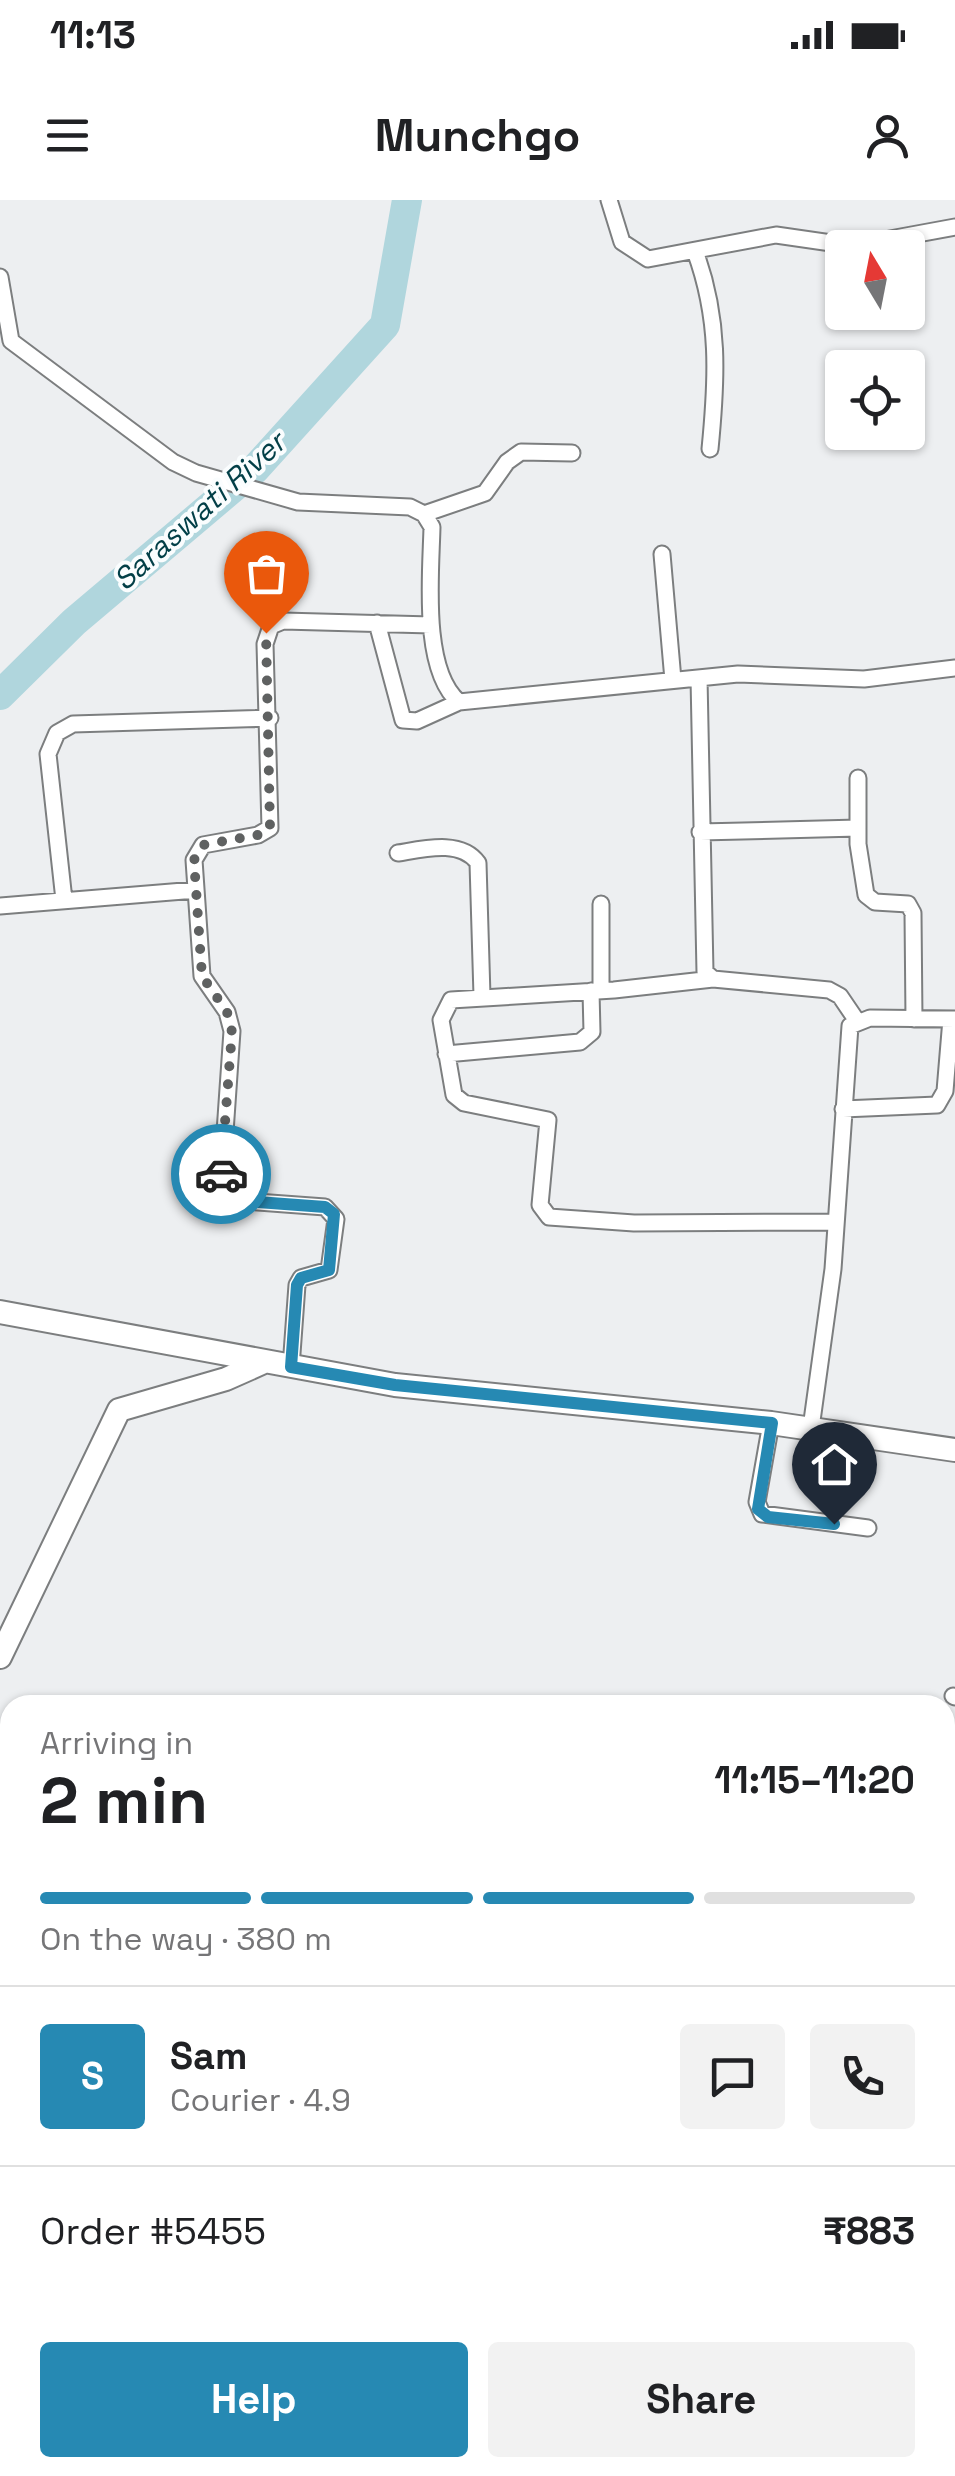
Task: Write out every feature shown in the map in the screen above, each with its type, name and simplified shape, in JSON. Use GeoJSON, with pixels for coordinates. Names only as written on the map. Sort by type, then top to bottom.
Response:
{"type":"FeatureCollection","features":[{"type":"Feature","properties":{"kind":"street"},"geometry":{"type":"LineString","coordinates":[[609,200],[622,242],[637,256],[659,258],[776,236],[841,245],[878,244],[955,227]]}},
{"type":"Feature","properties":{"kind":"street"},"geometry":{"type":"LineString","coordinates":[[696,251],[718,339],[710,449]]}},
{"type":"Feature","properties":{"kind":"street"},"geometry":{"type":"LineString","coordinates":[[0,277],[8,334],[19,349],[173,462],[196,474],[274,496],[314,504],[410,508],[424,514],[432,527],[431,625],[446,686],[459,702]]}},
{"type":"Feature","properties":{"kind":"street"},"geometry":{"type":"LineString","coordinates":[[424,514],[485,493],[507,462],[521,452],[572,453]]}},
{"type":"Feature","properties":{"kind":"street"},"geometry":{"type":"LineString","coordinates":[[662,554],[673,680]]}},
{"type":"Feature","properties":{"kind":"street"},"geometry":{"type":"LineString","coordinates":[[291,1367],[297,1285],[301,1278],[329,1270],[336,1219],[325,1207],[232,1200],[221,1190],[232,1032],[227,1012],[202,976],[194,860],[203,845],[258,835],[270,828],[270,718],[264,644],[271,626],[284,621],[431,625]]}},
{"type":"Feature","properties":{"kind":"street"},"geometry":{"type":"LineString","coordinates":[[378,623],[403,720],[417,720],[459,702],[673,680],[760,672],[864,679],[955,668]]}},
{"type":"Feature","properties":{"kind":"street"},"geometry":{"type":"LineString","coordinates":[[699,678],[703,963],[712,979]]}},
{"type":"Feature","properties":{"kind":"street"},"geometry":{"type":"LineString","coordinates":[[64,900],[48,754],[56,732],[73,724],[270,718]]}},
{"type":"Feature","properties":{"kind":"street"},"geometry":{"type":"LineString","coordinates":[[858,778],[858,828],[866,895],[875,902],[911,907],[914,1019]]}},
{"type":"Feature","properties":{"kind":"street"},"geometry":{"type":"LineString","coordinates":[[700,832],[858,828]]}},
{"type":"Feature","properties":{"kind":"street"},"geometry":{"type":"LineString","coordinates":[[398,853],[456,849],[473,855],[478,863],[482,996]]}},
{"type":"Feature","properties":{"kind":"street"},"geometry":{"type":"LineString","coordinates":[[0,906],[196,890]]}},
{"type":"Feature","properties":{"kind":"street"},"geometry":{"type":"LineString","coordinates":[[446,1054],[580,1042],[592,1032],[601,904]]}},
{"type":"Feature","properties":{"kind":"street"},"geometry":{"type":"LineString","coordinates":[[836,1222],[634,1223],[544,1215],[540,1205],[548,1120],[459,1100],[452,1088],[441,1020],[446,1004],[482,996],[596,991],[712,979],[829,990],[840,996],[858,1021]]}},
{"type":"Feature","properties":{"kind":"street"},"geometry":{"type":"LineString","coordinates":[[844,1109],[938,1106],[945,1091],[953,1019],[858,1021]]}},
{"type":"Feature","properties":{"kind":"street"},"geometry":{"type":"LineString","coordinates":[[811,1428],[836,1222],[848,1036],[858,1021]]}},
{"type":"Feature","properties":{"kind":"street"},"geometry":{"type":"LineString","coordinates":[[0,1312],[395,1385],[772,1423],[955,1450]]}},
{"type":"Feature","properties":{"kind":"street"},"geometry":{"type":"LineString","coordinates":[[0,1656],[120,1410],[226,1380],[264,1362]]}},
{"type":"Feature","properties":{"kind":"street"},"geometry":{"type":"LineString","coordinates":[[772,1423],[757,1502],[762,1514],[868,1528]]}},
{"type":"Feature","properties":{"kind":"waterway","name":"Saraswati River"},"geometry":{"type":"LineString","coordinates":[[0,695],[74,622],[255,469],[385,325],[407,200]]}},
{"type":"Feature","properties":{"kind":"way so far"},"geometry":{"type":"LineString","coordinates":[[221,1174],[232,1032],[227,1012],[202,976],[194,860],[203,845],[258,835],[270,828],[266,633]]}},
{"type":"Feature","properties":{"kind":"route"},"geometry":{"type":"LineString","coordinates":[[221,1174],[221,1190],[232,1200],[325,1207],[331,1209],[336,1219],[329,1270],[301,1278],[297,1285],[291,1367],[395,1385],[772,1423],[758,1509],[768,1517],[834,1524]]}}]}
